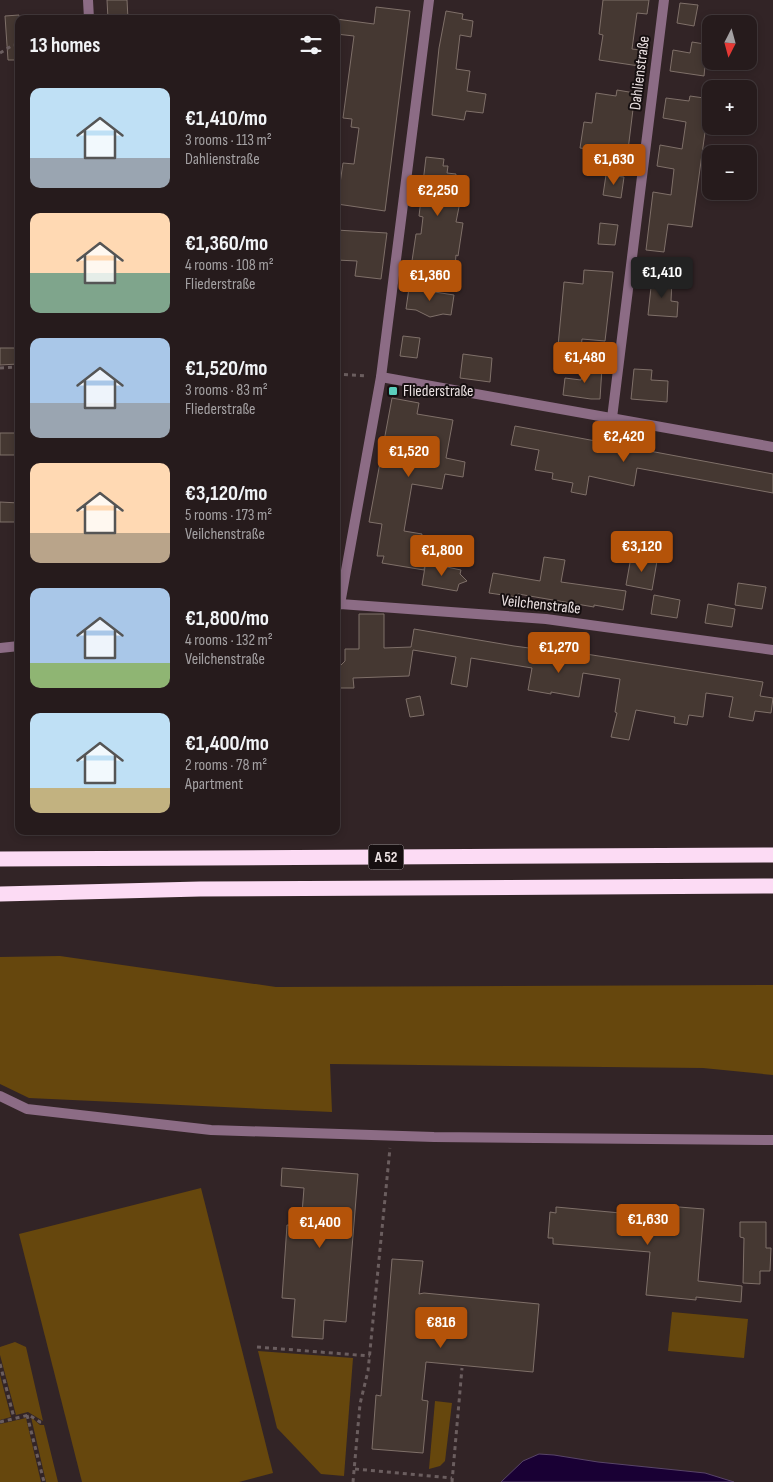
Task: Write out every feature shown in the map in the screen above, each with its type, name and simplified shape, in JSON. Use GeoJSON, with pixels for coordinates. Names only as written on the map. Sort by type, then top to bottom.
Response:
{"type":"FeatureCollection","features":[{"type":"Feature","properties":{"kind":"highway","name":"A 52"},"geometry":{"type":"LineString","coordinates":[[0,859],[773,855]]}},
{"type":"Feature","properties":{"kind":"highway","name":"A 52"},"geometry":{"type":"LineString","coordinates":[[0,894],[200,889],[773,886]]}},
{"type":"Feature","properties":{"kind":"street"},"geometry":{"type":"LineString","coordinates":[[88,0],[89,15]]}},
{"type":"Feature","properties":{"kind":"street"},"geometry":{"type":"LineString","coordinates":[[340,595],[381,377],[429,0]]}},
{"type":"Feature","properties":{"kind":"street","name":"Dahlienstraße"},"geometry":{"type":"LineString","coordinates":[[612,418],[664,0]]}},
{"type":"Feature","properties":{"kind":"street"},"geometry":{"type":"LineString","coordinates":[[381,377],[773,447]]}},
{"type":"Feature","properties":{"kind":"street","name":"Veilchenstraße"},"geometry":{"type":"LineString","coordinates":[[340,606],[546,619],[773,650]]}},
{"type":"Feature","properties":{"kind":"street"},"geometry":{"type":"LineString","coordinates":[[0,648],[15,646]]}},
{"type":"Feature","properties":{"kind":"street"},"geometry":{"type":"LineString","coordinates":[[0,1096],[27,1109],[211,1130],[395,1136],[773,1140]]}},
{"type":"Feature","properties":{"kind":"path"},"geometry":{"type":"LineString","coordinates":[[0,53],[15,45]]}},
{"type":"Feature","properties":{"kind":"path"},"geometry":{"type":"LineString","coordinates":[[0,368],[15,367]]}},
{"type":"Feature","properties":{"kind":"path"},"geometry":{"type":"LineString","coordinates":[[340,374],[381,377]]}},
{"type":"Feature","properties":{"kind":"path"},"geometry":{"type":"LineString","coordinates":[[353,1482],[360,1404],[370,1356],[388,1158],[395,1136]]}},
{"type":"Feature","properties":{"kind":"path"},"geometry":{"type":"LineString","coordinates":[[257,1347],[370,1356]]}},
{"type":"Feature","properties":{"kind":"path"},"geometry":{"type":"LineString","coordinates":[[0,1364],[14,1418]]}},
{"type":"Feature","properties":{"kind":"path"},"geometry":{"type":"LineString","coordinates":[[355,1469],[452,1480],[462,1368]]}},
{"type":"Feature","properties":{"kind":"path"},"geometry":{"type":"LineString","coordinates":[[27,1415],[44,1482]]}},
{"type":"Feature","properties":{"kind":"path"},"geometry":{"type":"LineString","coordinates":[[0,1422],[27,1415],[40,1422],[44,1422]]}},
{"type":"Feature","properties":{"kind":"shaded area"},"geometry":{"type":"Polygon","coordinates":[[[60,956],[276,987],[773,985],[773,1075],[703,1068],[330,1064],[332,1112],[29,1098],[0,1084],[0,957],[60,956]]]}},
{"type":"Feature","properties":{"kind":"shaded area"},"geometry":{"type":"Polygon","coordinates":[[[201,1188],[273,1473],[239,1482],[82,1482],[19,1234],[201,1188]]]}},
{"type":"Feature","properties":{"kind":"shaded area"},"geometry":{"type":"Polygon","coordinates":[[[672,1312],[748,1319],[744,1358],[668,1351],[672,1312]]]}},
{"type":"Feature","properties":{"kind":"shaded area"},"geometry":{"type":"Polygon","coordinates":[[[15,1342],[26,1347],[43,1421],[28,1412],[16,1415],[0,1355],[0,1347],[15,1342]]]}},
{"type":"Feature","properties":{"kind":"shaded area"},"geometry":{"type":"Polygon","coordinates":[[[258,1351],[353,1358],[344,1476],[321,1474],[277,1428],[258,1351]]]}},
{"type":"Feature","properties":{"kind":"shaded area"},"geometry":{"type":"Polygon","coordinates":[[[0,1375],[11,1417],[0,1420],[0,1375]]]}},
{"type":"Feature","properties":{"kind":"shaded area"},"geometry":{"type":"Polygon","coordinates":[[[435,1401],[452,1403],[445,1461],[440,1466],[429,1469],[435,1401]]]}},
{"type":"Feature","properties":{"kind":"shaded area"},"geometry":{"type":"Polygon","coordinates":[[[31,1417],[40,1425],[44,1425],[58,1482],[46,1482],[31,1417]]]}},
{"type":"Feature","properties":{"kind":"shaded area"},"geometry":{"type":"Polygon","coordinates":[[[26,1418],[41,1482],[0,1482],[0,1424],[26,1418]]]}},
{"type":"Feature","properties":{"kind":"shaded area"},"geometry":{"type":"Polygon","coordinates":[[[539,1454],[705,1473],[734,1482],[501,1482],[523,1461],[539,1454]]]}},
{"type":"Feature","properties":{"kind":"building"},"geometry":{"type":"Polygon","coordinates":[[[107,0],[127,0],[128,15],[108,15],[107,0]]]}},
{"type":"Feature","properties":{"kind":"building"},"geometry":{"type":"Polygon","coordinates":[[[603,0],[649,0],[647,14],[637,13],[632,49],[640,50],[639,66],[599,60],[603,35],[599,34],[603,0]]]}},
{"type":"Feature","properties":{"kind":"building"},"geometry":{"type":"Polygon","coordinates":[[[680,3],[698,5],[694,26],[677,23],[680,3]]]}},
{"type":"Feature","properties":{"kind":"building"},"geometry":{"type":"Polygon","coordinates":[[[376,7],[410,11],[385,211],[340,204],[340,184],[343,163],[354,164],[359,128],[351,127],[352,119],[343,118],[354,36],[340,34],[340,20],[374,24],[376,7]]]}},
{"type":"Feature","properties":{"kind":"building"},"geometry":{"type":"Polygon","coordinates":[[[446,11],[463,14],[462,19],[473,21],[471,37],[460,35],[456,69],[470,71],[467,91],[486,94],[483,113],[466,111],[464,120],[432,115],[439,48],[446,11]]]}},
{"type":"Feature","properties":{"kind":"building"},"geometry":{"type":"Polygon","coordinates":[[[15,15],[15,60],[8,60],[5,16],[15,15]]]}},
{"type":"Feature","properties":{"kind":"building"},"geometry":{"type":"Polygon","coordinates":[[[692,42],[702,44],[702,70],[705,70],[704,76],[670,71],[673,50],[690,53],[692,42]]]}},
{"type":"Feature","properties":{"kind":"building"},"geometry":{"type":"Polygon","coordinates":[[[617,90],[635,93],[628,150],[604,147],[604,151],[580,148],[584,122],[592,123],[596,93],[616,96],[617,90]]]}},
{"type":"Feature","properties":{"kind":"building"},"geometry":{"type":"Polygon","coordinates":[[[690,96],[702,98],[702,135],[705,135],[692,227],[668,224],[664,252],[646,250],[653,192],[671,195],[674,169],[657,166],[660,145],[682,149],[686,122],[663,118],[666,98],[689,101],[690,96]]]}},
{"type":"Feature","properties":{"kind":"building"},"geometry":{"type":"Polygon","coordinates":[[[426,157],[444,159],[443,166],[448,166],[447,173],[456,174],[453,193],[460,202],[456,222],[463,223],[455,267],[412,261],[416,234],[421,234],[423,217],[419,216],[426,157]]]}},
{"type":"Feature","properties":{"kind":"building"},"geometry":{"type":"Polygon","coordinates":[[[606,175],[624,177],[621,198],[603,195],[606,175]]]}},
{"type":"Feature","properties":{"kind":"building"},"geometry":{"type":"Polygon","coordinates":[[[600,223],[618,225],[615,245],[598,244],[600,223]]]}},
{"type":"Feature","properties":{"kind":"building"},"geometry":{"type":"Polygon","coordinates":[[[340,230],[387,233],[381,279],[355,276],[357,261],[340,260],[340,230]]]}},
{"type":"Feature","properties":{"kind":"building"},"geometry":{"type":"Polygon","coordinates":[[[584,270],[613,272],[605,341],[582,339],[581,348],[558,346],[564,282],[583,284],[584,270]]]}},
{"type":"Feature","properties":{"kind":"building"},"geometry":{"type":"Polygon","coordinates":[[[652,278],[672,280],[671,301],[678,302],[677,317],[648,315],[652,278]]]}},
{"type":"Feature","properties":{"kind":"building"},"geometry":{"type":"Polygon","coordinates":[[[409,288],[454,295],[451,315],[443,314],[430,317],[416,310],[406,309],[409,288]]]}},
{"type":"Feature","properties":{"kind":"building"},"geometry":{"type":"Polygon","coordinates":[[[403,336],[420,338],[417,358],[400,356],[403,336]]]}},
{"type":"Feature","properties":{"kind":"building"},"geometry":{"type":"Polygon","coordinates":[[[0,348],[15,348],[15,364],[0,365],[0,348]]]}},
{"type":"Feature","properties":{"kind":"building"},"geometry":{"type":"Polygon","coordinates":[[[463,354],[492,358],[490,382],[460,378],[463,354]]]}},
{"type":"Feature","properties":{"kind":"building"},"geometry":{"type":"Polygon","coordinates":[[[584,365],[602,367],[600,399],[563,395],[565,378],[581,380],[584,365]]]}},
{"type":"Feature","properties":{"kind":"building"},"geometry":{"type":"Polygon","coordinates":[[[634,369],[652,370],[651,380],[668,381],[667,402],[631,399],[634,369]]]}},
{"type":"Feature","properties":{"kind":"building"},"geometry":{"type":"Polygon","coordinates":[[[392,398],[419,403],[417,414],[453,420],[446,458],[465,462],[463,477],[445,474],[442,489],[412,484],[404,531],[422,534],[419,551],[427,553],[424,570],[382,563],[384,556],[377,556],[382,524],[369,522],[392,398]]]}},
{"type":"Feature","properties":{"kind":"building"},"geometry":{"type":"Polygon","coordinates":[[[515,426],[773,474],[773,493],[637,468],[634,486],[589,476],[586,495],[571,492],[573,483],[552,479],[553,473],[535,470],[539,450],[511,445],[515,426]]]}},
{"type":"Feature","properties":{"kind":"building"},"geometry":{"type":"Polygon","coordinates":[[[0,433],[15,433],[15,455],[0,455],[0,433]]]}},
{"type":"Feature","properties":{"kind":"building"},"geometry":{"type":"Polygon","coordinates":[[[0,502],[15,503],[15,522],[0,522],[0,502]]]}},
{"type":"Feature","properties":{"kind":"building"},"geometry":{"type":"Polygon","coordinates":[[[544,557],[565,560],[561,582],[626,591],[623,610],[518,594],[517,597],[489,593],[493,573],[540,581],[544,557]]]}},
{"type":"Feature","properties":{"kind":"building"},"geometry":{"type":"Polygon","coordinates":[[[631,557],[657,561],[652,590],[626,585],[631,557]]]}},
{"type":"Feature","properties":{"kind":"building"},"geometry":{"type":"Polygon","coordinates":[[[426,561],[461,570],[460,574],[467,581],[459,584],[457,591],[422,585],[426,561]]]}},
{"type":"Feature","properties":{"kind":"building"},"geometry":{"type":"Polygon","coordinates":[[[738,583],[766,587],[762,609],[735,605],[738,583]]]}},
{"type":"Feature","properties":{"kind":"building"},"geometry":{"type":"Polygon","coordinates":[[[654,595],[680,600],[677,618],[651,614],[654,595]]]}},
{"type":"Feature","properties":{"kind":"building"},"geometry":{"type":"Polygon","coordinates":[[[708,604],[735,609],[732,627],[705,623],[708,604]]]}},
{"type":"Feature","properties":{"kind":"building"},"geometry":{"type":"Polygon","coordinates":[[[359,614],[384,614],[384,648],[411,647],[414,629],[514,646],[559,652],[559,650],[763,682],[760,696],[773,698],[771,713],[755,711],[753,721],[729,717],[733,697],[706,693],[703,717],[689,715],[687,725],[674,723],[675,717],[636,710],[629,740],[611,737],[617,713],[615,712],[620,679],[583,673],[579,697],[551,692],[551,694],[528,690],[532,668],[471,658],[467,687],[451,684],[456,657],[413,650],[409,676],[353,678],[354,688],[340,688],[340,666],[345,661],[345,649],[359,649],[359,614]]]}},
{"type":"Feature","properties":{"kind":"building"},"geometry":{"type":"Polygon","coordinates":[[[420,696],[424,715],[410,717],[406,699],[420,696]]]}},
{"type":"Feature","properties":{"kind":"building"},"geometry":{"type":"Polygon","coordinates":[[[282,1168],[358,1174],[346,1322],[324,1320],[323,1339],[292,1337],[295,1299],[282,1298],[287,1225],[301,1226],[304,1188],[281,1186],[282,1168]]]}},
{"type":"Feature","properties":{"kind":"building"},"geometry":{"type":"Polygon","coordinates":[[[654,1205],[704,1209],[698,1281],[742,1286],[741,1302],[696,1297],[696,1300],[646,1295],[650,1252],[553,1244],[553,1238],[548,1238],[550,1212],[556,1213],[556,1207],[653,1216],[654,1205]]]}},
{"type":"Feature","properties":{"kind":"building"},"geometry":{"type":"Polygon","coordinates":[[[740,1222],[766,1222],[766,1248],[771,1248],[770,1271],[760,1271],[760,1284],[743,1283],[744,1238],[740,1237],[740,1222]]]}},
{"type":"Feature","properties":{"kind":"building"},"geometry":{"type":"Polygon","coordinates":[[[392,1259],[423,1261],[419,1294],[539,1304],[533,1372],[426,1362],[422,1400],[428,1401],[423,1453],[372,1449],[376,1395],[381,1396],[392,1259]]]}},
{"type":"Feature","properties":{"kind":"place","name":"Fliederstraße"},"geometry":{"type":"Point","coordinates":[393,391]}}]}
